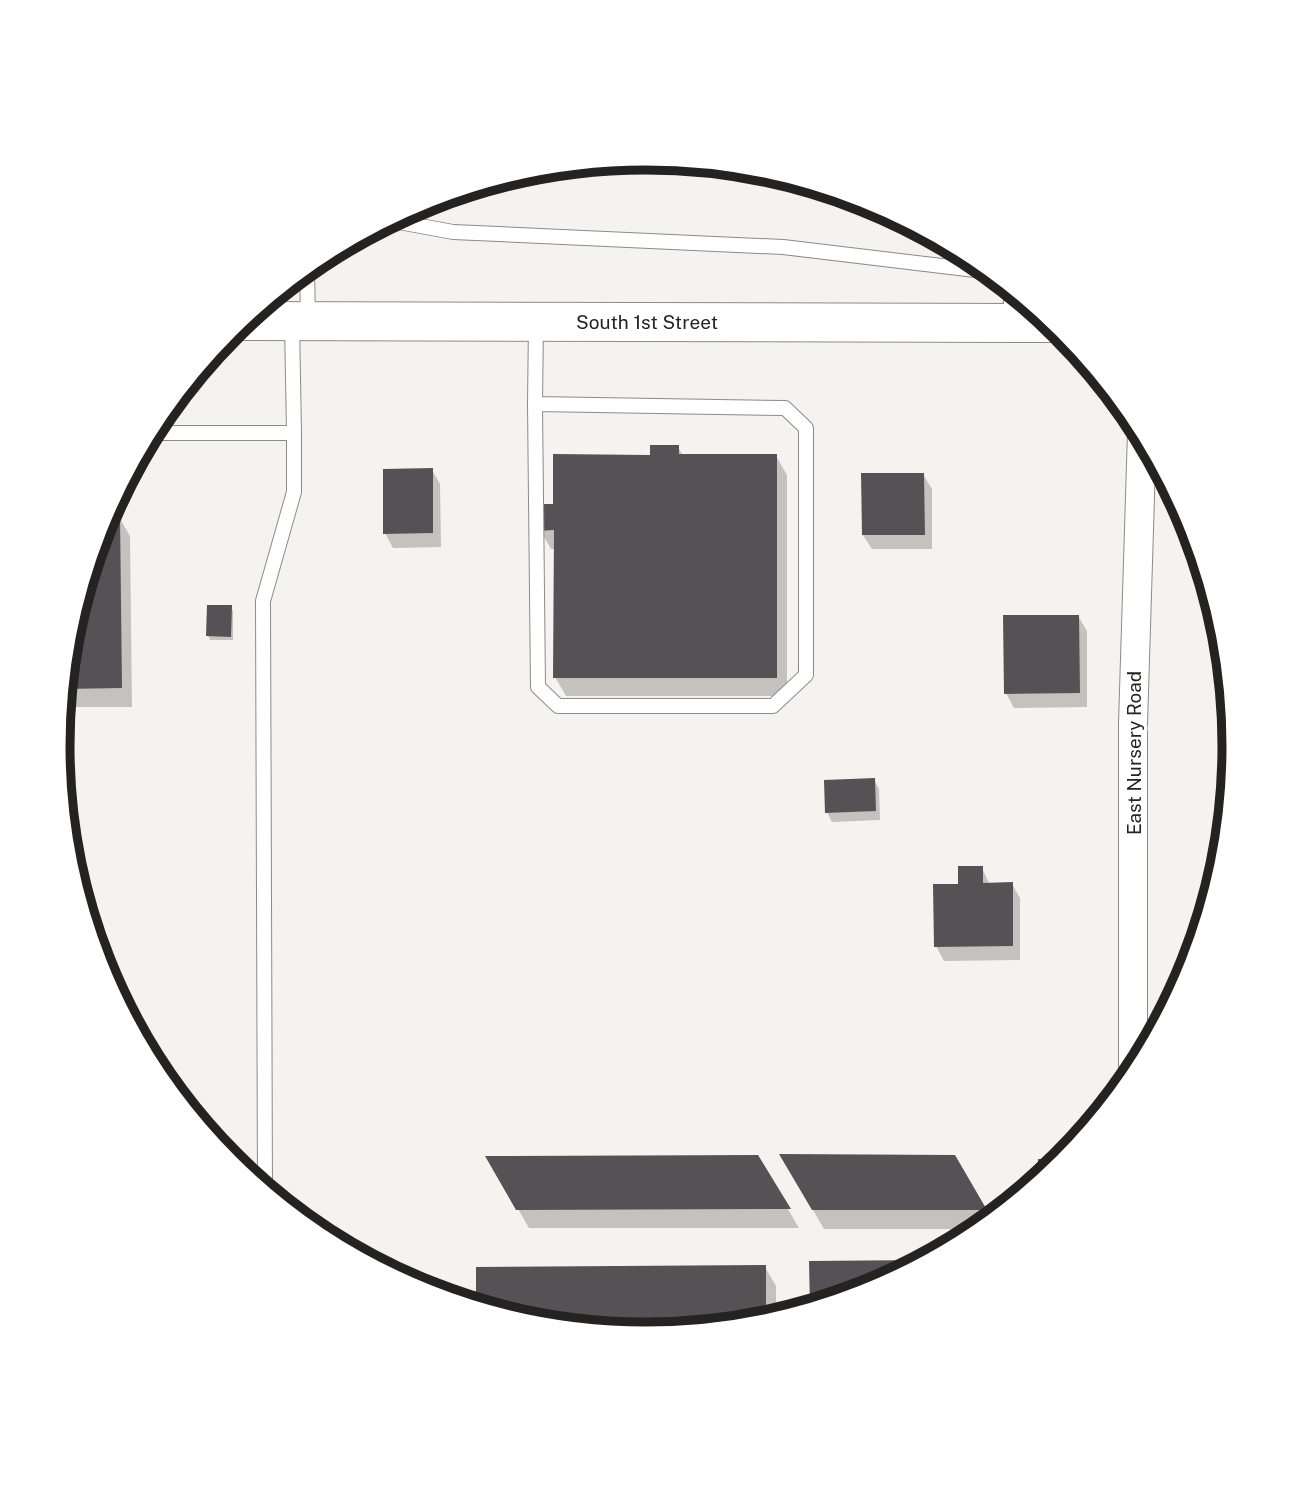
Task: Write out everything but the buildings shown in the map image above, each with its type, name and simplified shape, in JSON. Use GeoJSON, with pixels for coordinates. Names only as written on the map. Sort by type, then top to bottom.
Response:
{"type":"FeatureCollection","features":[{"type":"Feature","properties":{"kind":"main road","name":"South 1st Street"},"geometry":{"type":"LineString","coordinates":[[258,321],[537,322],[1011,305]]}},
{"type":"Feature","properties":{"kind":"street","name":"East Nursery Road"},"geometry":{"type":"LineString","coordinates":[[1133,1053],[1133,724],[1141,452]]}},
{"type":"Feature","properties":{"kind":"lane"},"geometry":{"type":"LineString","coordinates":[[405,223],[453,232],[783,247],[969,269]]}},
{"type":"Feature","properties":{"kind":"lane"},"geometry":{"type":"LineString","coordinates":[[265,1178],[263,601],[294,492],[294,432],[300,321],[305,282]]}},
{"type":"Feature","properties":{"kind":"lane"},"geometry":{"type":"LineString","coordinates":[[535,404],[785,408],[806,428],[806,676],[773,706],[558,706],[538,687],[535,404],[537,322]]}},
{"type":"Feature","properties":{"kind":"lane"},"geometry":{"type":"LineString","coordinates":[[163,433],[294,432]]}}]}
